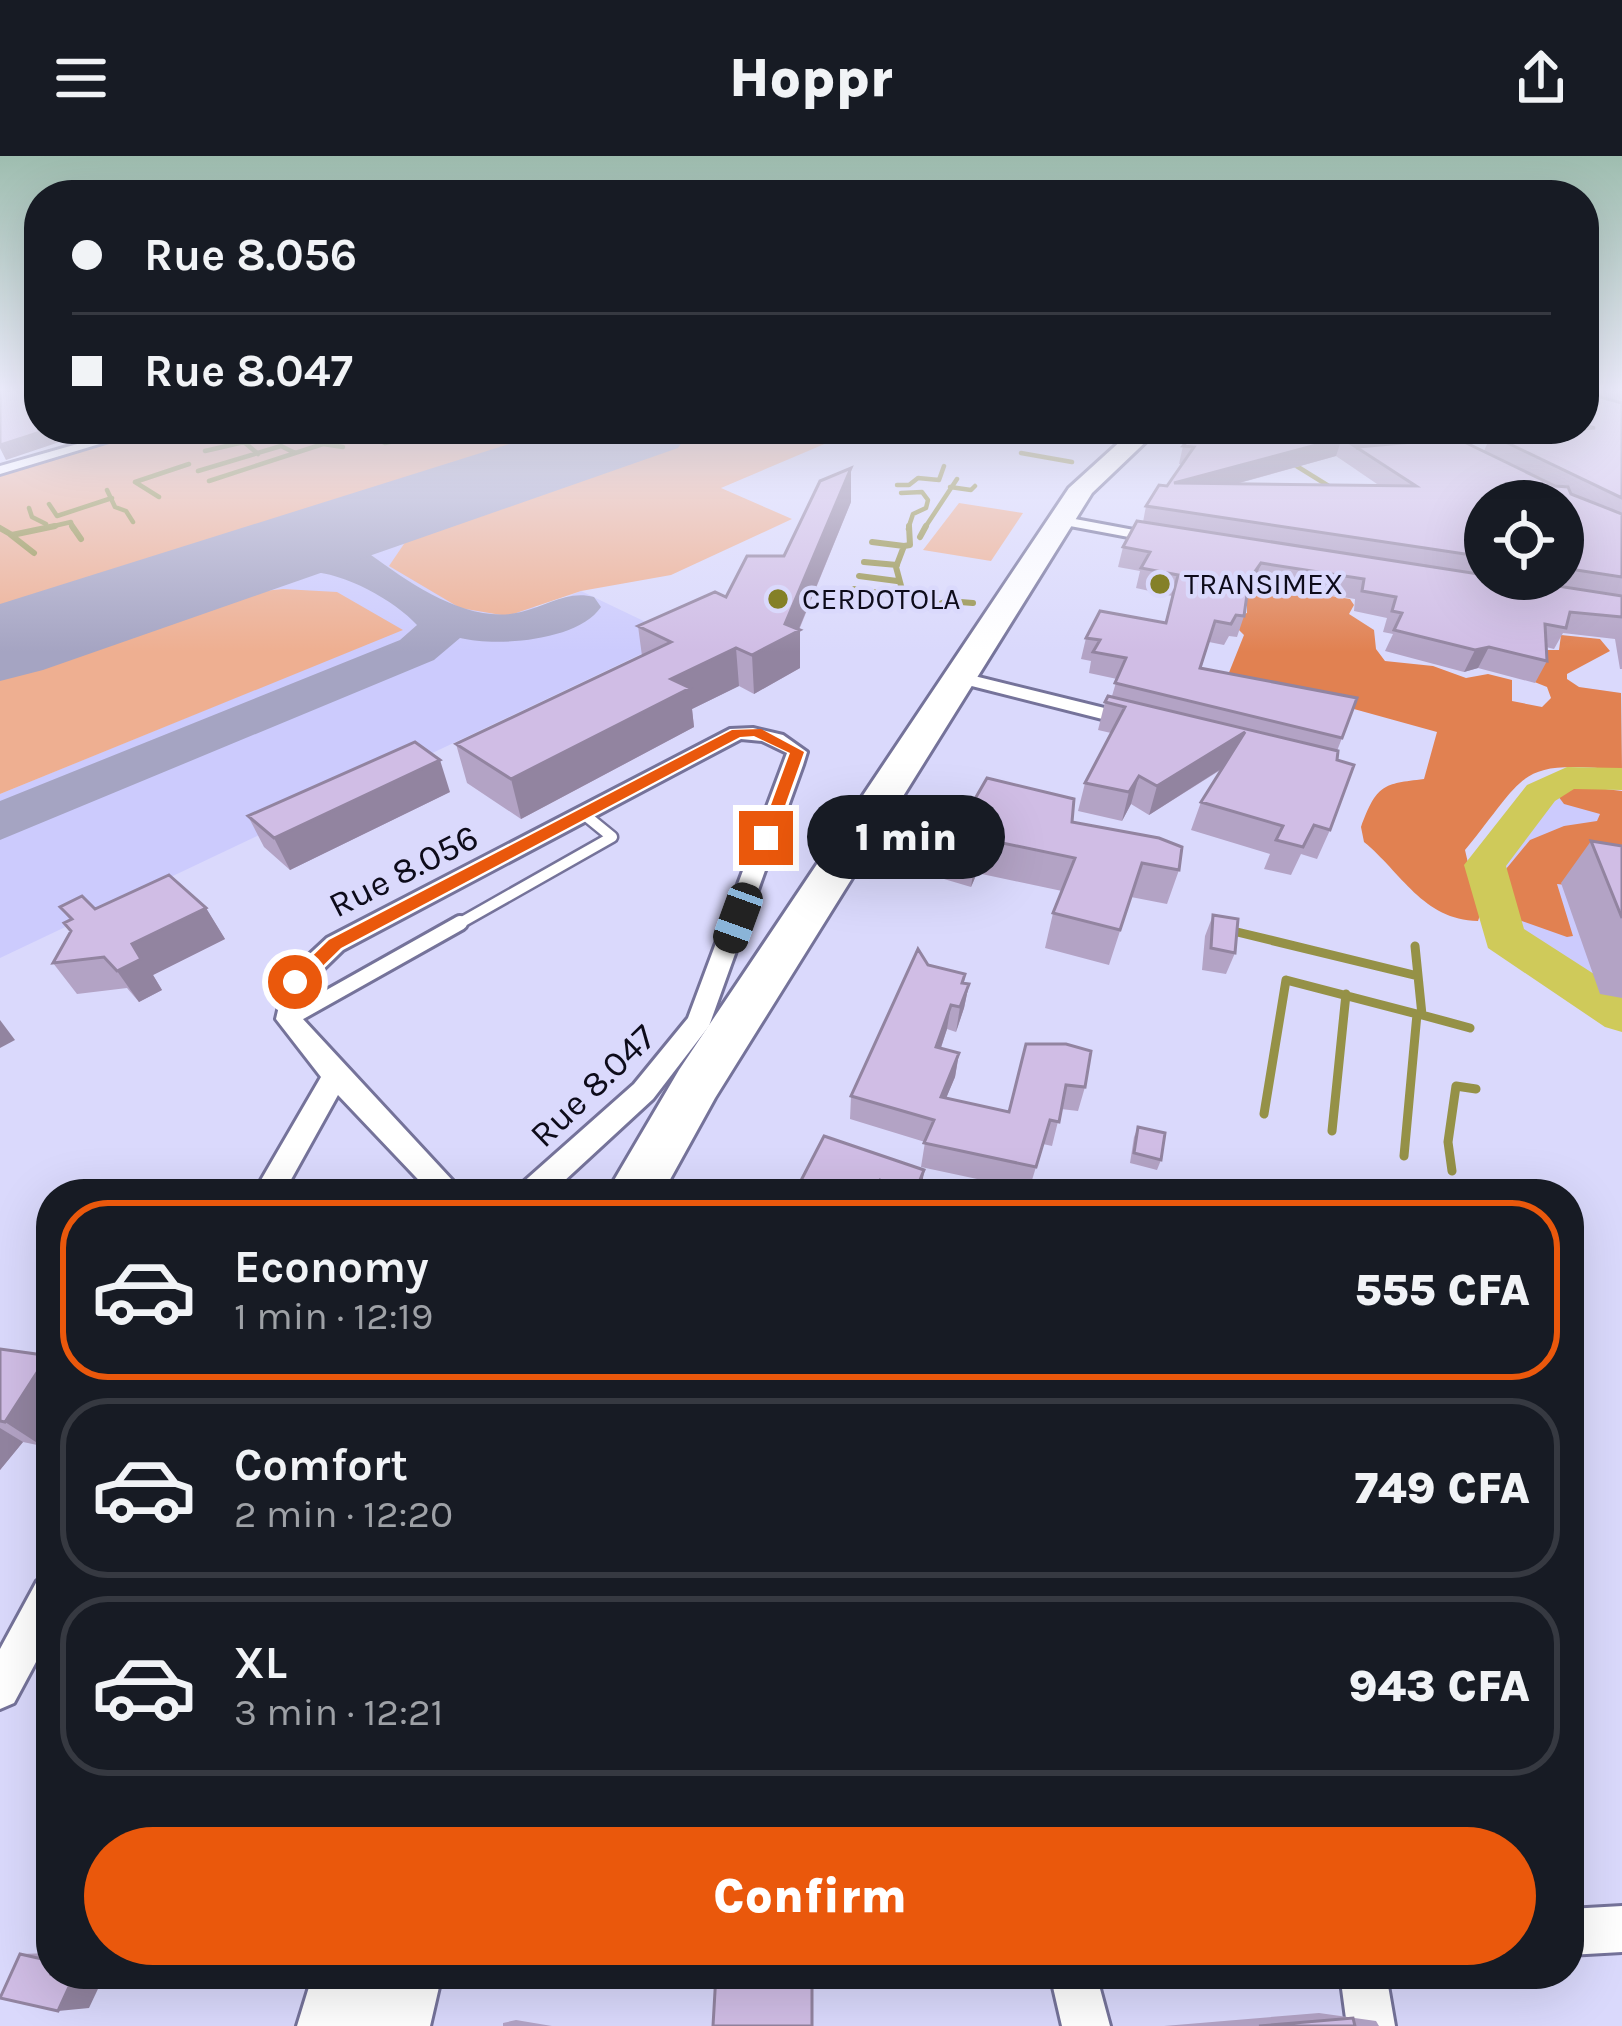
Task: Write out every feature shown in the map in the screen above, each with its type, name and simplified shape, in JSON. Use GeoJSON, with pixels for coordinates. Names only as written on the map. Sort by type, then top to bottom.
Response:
{"type":"FeatureCollection","features":[{"type":"Feature","properties":{"kind":"highway"},"geometry":{"type":"LineString","coordinates":[[672,1179],[966,679],[1082,488],[1094,477]]}},
{"type":"Feature","properties":{"kind":"highway"},"geometry":{"type":"LineString","coordinates":[[643,1179],[698,1084],[966,679],[1109,477]]}},
{"type":"Feature","properties":{"kind":"highway"},"geometry":{"type":"LineString","coordinates":[[342,2026],[353,1989]]}},
{"type":"Feature","properties":{"kind":"highway"},"geometry":{"type":"LineString","coordinates":[[385,2026],[394,1989]]}},
{"type":"Feature","properties":{"kind":"street"},"geometry":{"type":"LineString","coordinates":[[1076,523],[1191,544]]}},
{"type":"Feature","properties":{"kind":"street"},"geometry":{"type":"LineString","coordinates":[[966,679],[1164,729]]}},
{"type":"Feature","properties":{"kind":"street","name":"Rue 8.056"},"geometry":{"type":"LineString","coordinates":[[289,1019],[295,982],[335,944],[737,733],[756,732],[797,752]]}},
{"type":"Feature","properties":{"kind":"street","name":"Rue 8.047"},"geometry":{"type":"LineString","coordinates":[[547,1179],[644,1092],[700,1020],[797,752]]}},
{"type":"Feature","properties":{"kind":"street"},"geometry":{"type":"LineString","coordinates":[[289,1019],[436,1179]]}},
{"type":"Feature","properties":{"kind":"street"},"geometry":{"type":"LineString","coordinates":[[277,1179],[336,1075]]}},
{"type":"Feature","properties":{"kind":"street"},"geometry":{"type":"LineString","coordinates":[[0,1689],[36,1623]]}},
{"type":"Feature","properties":{"kind":"street"},"geometry":{"type":"LineString","coordinates":[[1584,1931],[1622,1929]]}},
{"type":"Feature","properties":{"kind":"street"},"geometry":{"type":"LineString","coordinates":[[1077,1989],[1086,2026]]}},
{"type":"Feature","properties":{"kind":"street"},"geometry":{"type":"LineString","coordinates":[[1366,1989],[1372,2026]]}},
{"type":"Feature","properties":{"kind":"lane"},"geometry":{"type":"LineString","coordinates":[[289,1019],[612,837],[585,815]]}},
{"type":"Feature","properties":{"kind":"shaded area"},"geometry":{"type":"Polygon","coordinates":[[[0,477],[432,477],[0,615],[0,477]]]}},
{"type":"Feature","properties":{"kind":"shaded area"},"geometry":{"type":"Polygon","coordinates":[[[558,477],[746,477],[721,488],[792,519],[671,575],[581,591],[507,616],[460,608],[389,566],[410,535],[434,520],[558,477]]]}},
{"type":"Feature","properties":{"kind":"shaded area"},"geometry":{"type":"Polygon","coordinates":[[[959,503],[1023,513],[991,561],[923,550],[959,503]]]}},
{"type":"Feature","properties":{"kind":"shaded area"},"geometry":{"type":"Polygon","coordinates":[[[410,535],[390,566],[539,608],[581,591],[677,637],[0,958],[0,794],[401,630],[283,589],[231,594],[410,535]]]}},
{"type":"Feature","properties":{"kind":"shaded area"},"geometry":{"type":"Polygon","coordinates":[[[1247,585],[1350,599],[1354,605],[1349,614],[1374,630],[1376,649],[1385,661],[1433,666],[1466,678],[1488,674],[1512,680],[1512,701],[1542,707],[1551,698],[1547,687],[1527,679],[1539,650],[1559,650],[1561,635],[1600,639],[1610,651],[1567,674],[1567,679],[1579,687],[1621,693],[1622,770],[1562,767],[1528,777],[1465,850],[1478,921],[1442,912],[1414,892],[1364,842],[1361,827],[1383,789],[1424,779],[1437,732],[1325,701],[1306,688],[1226,680],[1244,635],[1239,630],[1241,615],[1247,613],[1247,585]]]}},
{"type":"Feature","properties":{"kind":"shaded area"},"geometry":{"type":"Polygon","coordinates":[[[283,589],[337,592],[403,630],[0,794],[0,668],[175,610],[283,589]]]}},
{"type":"Feature","properties":{"kind":"shaded area"},"geometry":{"type":"Polygon","coordinates":[[[1572,785],[1622,791],[1622,891],[1557,884],[1573,936],[1567,937],[1519,920],[1510,903],[1506,869],[1530,840],[1564,826],[1597,821],[1600,814],[1564,804],[1558,796],[1572,785]]]}},
{"type":"Feature","properties":{"kind":"shaded area"},"geometry":{"type":"Polygon","coordinates":[[[1541,793],[1622,808],[1622,1015],[1504,937],[1485,865],[1541,793]]]}},
{"type":"Feature","properties":{"kind":"building"},"geometry":{"type":"Polygon","coordinates":[[[847,477],[785,624],[800,630],[752,655],[736,648],[671,679],[690,688],[511,779],[456,744],[671,642],[638,626],[715,592],[726,597],[747,556],[784,556],[820,481],[847,477]]]}},
{"type":"Feature","properties":{"kind":"building"},"geometry":{"type":"Polygon","coordinates":[[[1173,477],[1195,477],[1174,483],[1416,486],[1403,477],[1543,480],[1464,480],[1464,554],[1146,506],[1159,485],[1167,486],[1173,477]]]}},
{"type":"Feature","properties":{"kind":"building"},"geometry":{"type":"Polygon","coordinates":[[[1579,477],[1622,477],[1622,498],[1579,477]]]}},
{"type":"Feature","properties":{"kind":"building"},"geometry":{"type":"Polygon","coordinates":[[[1584,499],[1622,514],[1622,577],[1584,571],[1584,499]]]}},
{"type":"Feature","properties":{"kind":"building"},"geometry":{"type":"Polygon","coordinates":[[[1137,521],[1464,572],[1464,600],[1584,600],[1584,590],[1622,596],[1622,617],[1570,612],[1566,628],[1545,624],[1547,661],[1394,630],[1402,613],[1392,611],[1396,597],[1362,591],[1364,579],[1261,563],[1249,580],[1244,616],[1236,615],[1231,624],[1215,621],[1200,668],[1357,698],[1342,738],[1115,683],[1126,658],[1093,652],[1100,640],[1086,638],[1100,611],[1166,623],[1178,575],[1141,568],[1150,552],[1123,547],[1137,521]]]}},
{"type":"Feature","properties":{"kind":"building"},"geometry":{"type":"Polygon","coordinates":[[[1108,696],[1338,751],[1337,760],[1354,765],[1330,830],[1314,825],[1303,847],[1276,840],[1283,826],[1201,802],[1245,732],[1157,786],[1139,776],[1129,792],[1085,783],[1125,707],[1105,702],[1108,696]]]}},
{"type":"Feature","properties":{"kind":"building"},"geometry":{"type":"Polygon","coordinates":[[[415,742],[440,760],[274,838],[248,816],[415,742]]]}},
{"type":"Feature","properties":{"kind":"building"},"geometry":{"type":"Polygon","coordinates":[[[987,778],[1074,799],[1072,822],[1159,838],[1182,847],[1179,870],[1142,863],[1120,930],[1053,913],[1075,858],[983,839],[976,852],[949,844],[987,778]]]}},
{"type":"Feature","properties":{"kind":"building"},"geometry":{"type":"Polygon","coordinates":[[[1591,841],[1622,846],[1622,918],[1591,841]]]}},
{"type":"Feature","properties":{"kind":"building"},"geometry":{"type":"Polygon","coordinates":[[[169,875],[206,908],[132,944],[141,959],[117,971],[104,957],[53,963],[71,931],[64,923],[72,919],[60,907],[82,896],[95,909],[169,875]]]}},
{"type":"Feature","properties":{"kind":"building"},"geometry":{"type":"Polygon","coordinates":[[[1213,915],[1238,919],[1235,953],[1211,948],[1213,915]]]}},
{"type":"Feature","properties":{"kind":"building"},"geometry":{"type":"Polygon","coordinates":[[[918,949],[928,965],[965,974],[962,983],[969,984],[960,1007],[951,1005],[936,1047],[959,1053],[941,1097],[1009,1112],[1026,1044],[1066,1044],[1091,1051],[1085,1087],[1066,1085],[1059,1122],[1050,1120],[1036,1167],[924,1143],[934,1120],[851,1096],[918,949]]]}},
{"type":"Feature","properties":{"kind":"building"},"geometry":{"type":"Polygon","coordinates":[[[1138,1127],[1165,1133],[1161,1160],[1134,1153],[1138,1127]]]}},
{"type":"Feature","properties":{"kind":"building"},"geometry":{"type":"Polygon","coordinates":[[[824,1136],[924,1170],[920,1179],[802,1179],[824,1136]]]}},
{"type":"Feature","properties":{"kind":"building"},"geometry":{"type":"Polygon","coordinates":[[[0,1349],[36,1354],[36,1374],[5,1422],[0,1421],[0,1349]]]}},
{"type":"Feature","properties":{"kind":"building"},"geometry":{"type":"Polygon","coordinates":[[[20,1954],[36,1958],[36,1989],[68,1989],[58,2011],[0,1998],[20,1954]]]}},
{"type":"Feature","properties":{"kind":"building"},"geometry":{"type":"Polygon","coordinates":[[[715,1989],[812,1989],[812,2026],[713,2026],[715,1989]]]}},
{"type":"Feature","properties":{"kind":"building"},"geometry":{"type":"Polygon","coordinates":[[[1353,2018],[1355,2026],[1259,2026],[1353,2018]]]}},
{"type":"Feature","properties":{"kind":"waterway"},"geometry":{"type":"LineString","coordinates":[[149,477],[135,482],[159,497]]}},
{"type":"Feature","properties":{"kind":"waterway"},"geometry":{"type":"LineString","coordinates":[[209,481],[221,477]]}},
{"type":"Feature","properties":{"kind":"waterway"},"geometry":{"type":"LineString","coordinates":[[897,485],[940,477]]}},
{"type":"Feature","properties":{"kind":"waterway"},"geometry":{"type":"LineString","coordinates":[[1315,477],[1332,488]]}},
{"type":"Feature","properties":{"kind":"waterway"},"geometry":{"type":"LineString","coordinates":[[952,487],[957,479]]}},
{"type":"Feature","properties":{"kind":"waterway"},"geometry":{"type":"LineString","coordinates":[[952,487],[971,490],[975,486]]}},
{"type":"Feature","properties":{"kind":"waterway"},"geometry":{"type":"LineString","coordinates":[[924,529],[952,487]]}},
{"type":"Feature","properties":{"kind":"waterway"},"geometry":{"type":"LineString","coordinates":[[107,490],[111,498]]}},
{"type":"Feature","properties":{"kind":"waterway"},"geometry":{"type":"LineString","coordinates":[[901,493],[922,492],[928,500],[926,508],[913,514],[909,526]]}},
{"type":"Feature","properties":{"kind":"waterway"},"geometry":{"type":"LineString","coordinates":[[49,504],[57,516],[111,498]]}},
{"type":"Feature","properties":{"kind":"waterway"},"geometry":{"type":"LineString","coordinates":[[111,498],[133,522]]}},
{"type":"Feature","properties":{"kind":"waterway"},"geometry":{"type":"LineString","coordinates":[[29,508],[32,517],[46,524]]}},
{"type":"Feature","properties":{"kind":"waterway"},"geometry":{"type":"LineString","coordinates":[[44,528],[71,522],[72,526]]}},
{"type":"Feature","properties":{"kind":"waterway"},"geometry":{"type":"LineString","coordinates":[[44,528],[55,526]]}},
{"type":"Feature","properties":{"kind":"waterway"},"geometry":{"type":"LineString","coordinates":[[72,526],[81,539]]}},
{"type":"Feature","properties":{"kind":"waterway"},"geometry":{"type":"LineString","coordinates":[[904,546],[910,545],[909,526]]}},
{"type":"Feature","properties":{"kind":"waterway"},"geometry":{"type":"LineString","coordinates":[[920,537],[926,526]]}},
{"type":"Feature","properties":{"kind":"waterway"},"geometry":{"type":"LineString","coordinates":[[0,528],[12,535],[44,528]]}},
{"type":"Feature","properties":{"kind":"waterway"},"geometry":{"type":"LineString","coordinates":[[11,535],[34,553]]}},
{"type":"Feature","properties":{"kind":"waterway"},"geometry":{"type":"LineString","coordinates":[[872,542],[904,546]]}},
{"type":"Feature","properties":{"kind":"waterway"},"geometry":{"type":"LineString","coordinates":[[897,565],[904,546]]}},
{"type":"Feature","properties":{"kind":"waterway"},"geometry":{"type":"LineString","coordinates":[[864,562],[897,565]]}},
{"type":"Feature","properties":{"kind":"waterway"},"geometry":{"type":"LineString","coordinates":[[854,589],[904,597],[897,565]]}},
{"type":"Feature","properties":{"kind":"waterway"},"geometry":{"type":"LineString","coordinates":[[859,576],[897,581]]}},
{"type":"Feature","properties":{"kind":"waterway"},"geometry":{"type":"LineString","coordinates":[[926,592],[930,608],[947,601],[973,603]]}},
{"type":"Feature","properties":{"kind":"waterway"},"geometry":{"type":"LineString","coordinates":[[1622,779],[1567,778],[1541,793],[1485,865],[1504,937],[1622,1015]]}},
{"type":"Feature","properties":{"kind":"waterway"},"geometry":{"type":"LineString","coordinates":[[1233,931],[1418,976]]}},
{"type":"Feature","properties":{"kind":"waterway"},"geometry":{"type":"LineString","coordinates":[[1415,946],[1422,1015],[1470,1028]]}},
{"type":"Feature","properties":{"kind":"waterway"},"geometry":{"type":"LineString","coordinates":[[1264,1114],[1286,980],[1346,996]]}},
{"type":"Feature","properties":{"kind":"waterway"},"geometry":{"type":"LineString","coordinates":[[1332,1131],[1346,996]]}},
{"type":"Feature","properties":{"kind":"waterway"},"geometry":{"type":"LineString","coordinates":[[1346,996],[1417,1014],[1404,1156]]}},
{"type":"Feature","properties":{"kind":"waterway"},"geometry":{"type":"LineString","coordinates":[[1452,1171],[1448,1142],[1456,1086],[1476,1089]]}},
{"type":"Feature","properties":{"kind":"taxiway"},"geometry":{"type":"LineString","coordinates":[[380,518],[354,540],[349,559],[450,619],[509,629],[578,607]]}},
{"type":"Feature","properties":{"kind":"taxiway"},"geometry":{"type":"LineString","coordinates":[[239,565],[313,559],[355,565]]}},
{"type":"Feature","properties":{"kind":"taxiway"},"geometry":{"type":"LineString","coordinates":[[0,822],[417,650],[442,629],[440,617]]}},
{"type":"Feature","properties":{"kind":"runway"},"geometry":{"type":"LineString","coordinates":[[0,644],[502,477]]}},
{"type":"Feature","properties":{"kind":"place","name":"TRANSIMEX"},"geometry":{"type":"Point","coordinates":[1160,584]}},
{"type":"Feature","properties":{"kind":"place","name":"CERDOTOLA"},"geometry":{"type":"Point","coordinates":[778,599]}},
{"type":"Feature","properties":{"kind":"route"},"geometry":{"type":"LineString","coordinates":[[295,982],[335,944],[737,733],[756,732],[788,743],[797,752],[766,838]]}}]}
